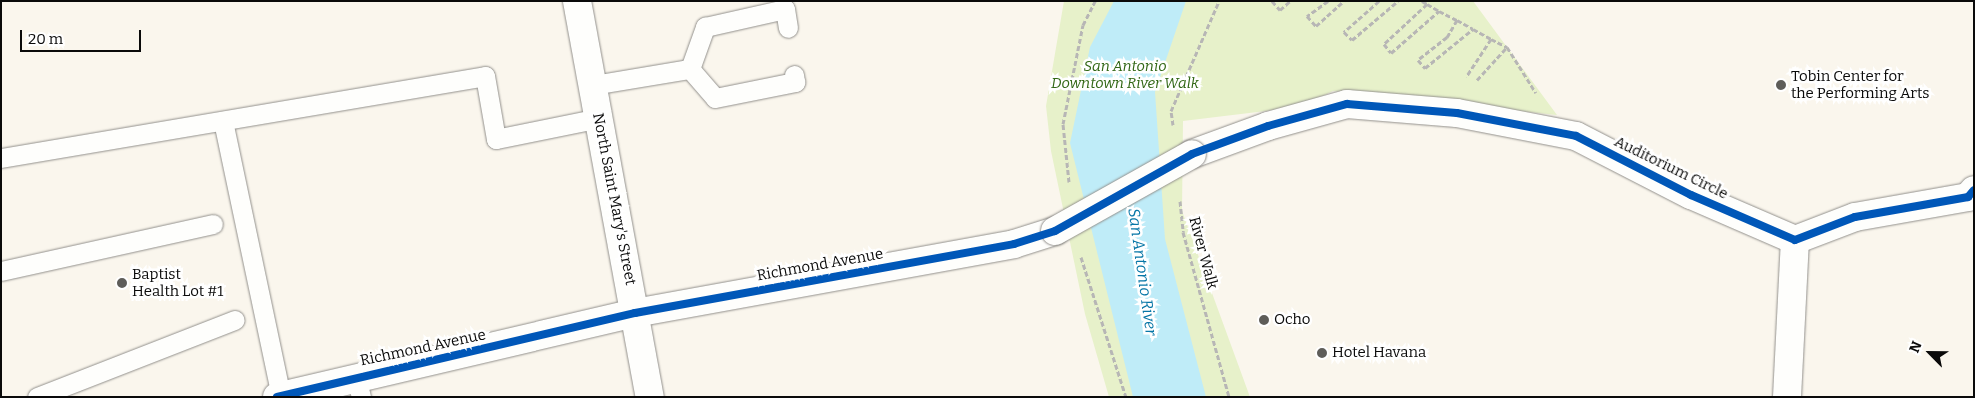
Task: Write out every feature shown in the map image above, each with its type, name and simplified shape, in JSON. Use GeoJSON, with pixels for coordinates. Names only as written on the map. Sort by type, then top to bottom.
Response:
{"type":"FeatureCollection","features":[{"type":"Feature","properties":{"kind":"street","name":"North Saint Mary's Street"},"geometry":{"type":"LineString","coordinates":[[577,1],[650,397]]}},
{"type":"Feature","properties":{"kind":"street","name":"Richmond Avenue"},"geometry":{"type":"LineString","coordinates":[[280,396],[358,387],[635,312],[1014,244],[1055,231],[1192,154],[1268,126],[1347,104]]}},
{"type":"Feature","properties":{"kind":"street","name":"Auditorium Circle"},"geometry":{"type":"LineString","coordinates":[[1347,104],[1456,113],[1576,136],[1691,196],[1795,240]]}},
{"type":"Feature","properties":{"kind":"street"},"geometry":{"type":"LineString","coordinates":[[1787,397],[1795,240],[1855,217],[1968,197],[1974,190]]}},
{"type":"Feature","properties":{"kind":"lane"},"geometry":{"type":"LineString","coordinates":[[690,69],[705,27],[784,9],[788,28]]}},
{"type":"Feature","properties":{"kind":"lane"},"geometry":{"type":"LineString","coordinates":[[593,85],[690,69]]}},
{"type":"Feature","properties":{"kind":"lane"},"geometry":{"type":"LineString","coordinates":[[690,69],[716,98],[795,82],[794,75]]}},
{"type":"Feature","properties":{"kind":"lane"},"geometry":{"type":"LineString","coordinates":[[1,158],[484,76],[496,139],[599,118]]}},
{"type":"Feature","properties":{"kind":"lane"},"geometry":{"type":"LineString","coordinates":[[224,120],[280,396]]}},
{"type":"Feature","properties":{"kind":"lane"},"geometry":{"type":"LineString","coordinates":[[1,271],[213,224]]}},
{"type":"Feature","properties":{"kind":"lane"},"geometry":{"type":"LineString","coordinates":[[37,397],[234,320]]}},
{"type":"Feature","properties":{"kind":"path"},"geometry":{"type":"LineString","coordinates":[[1173,130],[1172,111],[1219,1]]}},
{"type":"Feature","properties":{"kind":"path"},"geometry":{"type":"LineString","coordinates":[[1272,1],[1280,10],[1290,1]]}},
{"type":"Feature","properties":{"kind":"path"},"geometry":{"type":"LineString","coordinates":[[1328,1],[1306,16],[1316,26],[1344,1]]}},
{"type":"Feature","properties":{"kind":"path"},"geometry":{"type":"LineString","coordinates":[[1379,1],[1344,32],[1352,40],[1398,1]]}},
{"type":"Feature","properties":{"kind":"path"},"geometry":{"type":"LineString","coordinates":[[1422,1],[1507,47],[1539,96]]}},
{"type":"Feature","properties":{"kind":"path"},"geometry":{"type":"LineString","coordinates":[[1427,4],[1384,44],[1391,53],[1439,11]]}},
{"type":"Feature","properties":{"kind":"path"},"geometry":{"type":"LineString","coordinates":[[1457,20],[1447,37],[1418,60],[1425,68],[1473,29]]}},
{"type":"Feature","properties":{"kind":"path"},"geometry":{"type":"LineString","coordinates":[[1491,38],[1478,62],[1463,76],[1476,82],[1507,47]]}},
{"type":"Feature","properties":{"kind":"green space","name":"San Antonio Downtown River Walk"},"geometry":{"type":"Polygon","coordinates":[[[1064,1],[1473,1],[1557,115],[1333,91],[1300,107],[1183,121],[1182,211],[1250,397],[1109,397],[1085,314],[1051,151],[1046,106],[1064,1]]]}},
{"type":"Feature","properties":{"kind":"water","name":"San Antonio River"},"geometry":{"type":"Polygon","coordinates":[[[1114,1],[1186,1],[1155,92],[1165,239],[1206,397],[1133,397],[1070,143],[1090,47],[1114,1]]]}},
{"type":"Feature","properties":{"kind":"cycle path"},"geometry":{"type":"LineString","coordinates":[[277,397],[635,313],[1014,244],[1055,231],[1192,154],[1268,126],[1347,104],[1457,113],[1576,136],[1691,195],[1795,240],[1855,217],[1968,197],[1974,190]]}},
{"type":"Feature","properties":{"kind":"place","name":"Tobin Center for the Performing Arts"},"geometry":{"type":"Point","coordinates":[1781,85]}},
{"type":"Feature","properties":{"kind":"place","name":"Baptist Health Lot #1"},"geometry":{"type":"Point","coordinates":[122,283]}},
{"type":"Feature","properties":{"kind":"place","name":"Ocho"},"geometry":{"type":"Point","coordinates":[1264,320]}},
{"type":"Feature","properties":{"kind":"place","name":"Hotel Havana"},"geometry":{"type":"Point","coordinates":[1322,353]}}]}
